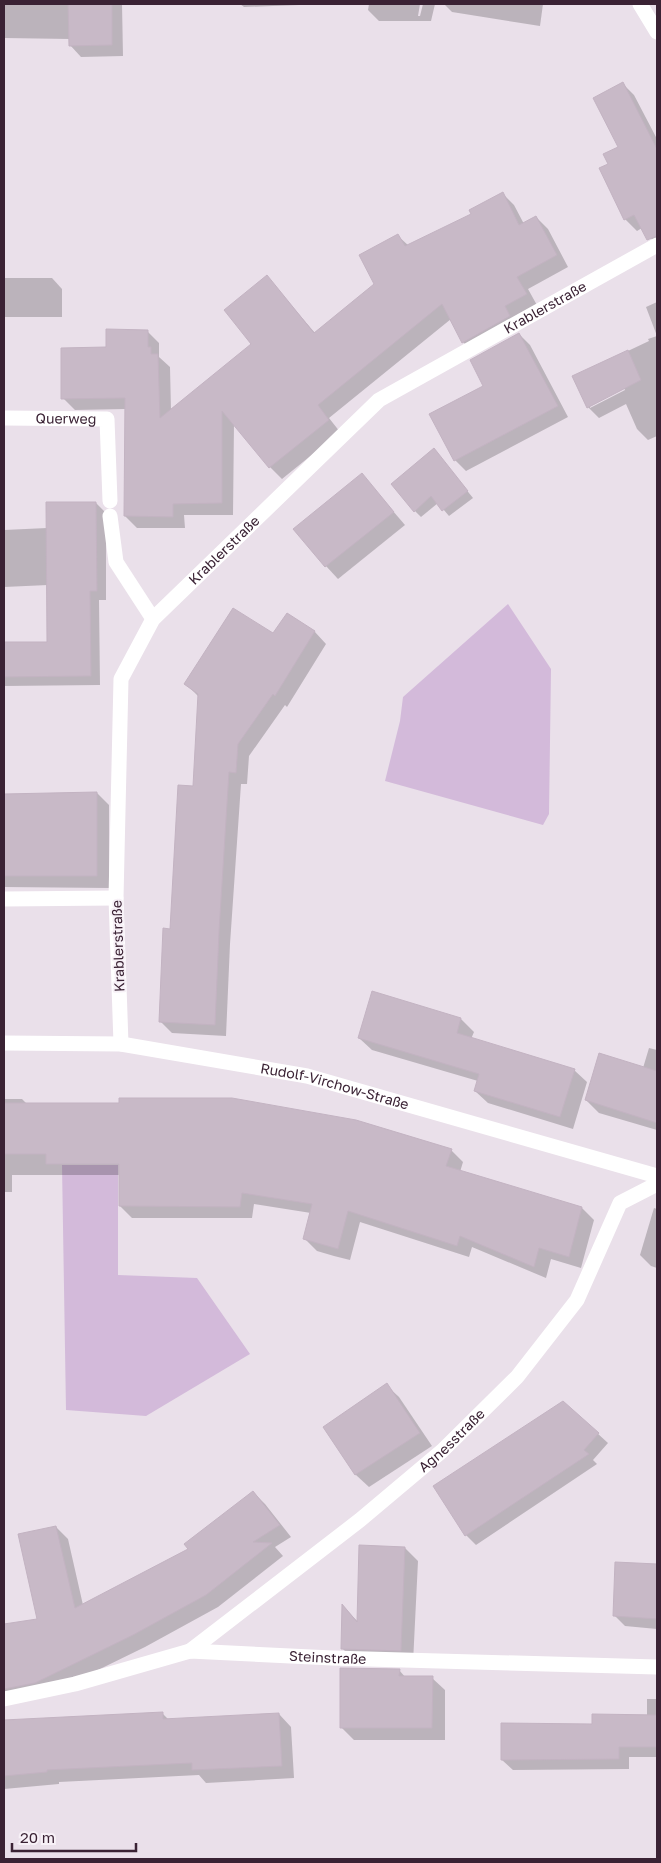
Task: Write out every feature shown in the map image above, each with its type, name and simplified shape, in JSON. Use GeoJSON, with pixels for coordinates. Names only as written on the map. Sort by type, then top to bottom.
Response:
{"type":"FeatureCollection","features":[{"type":"Feature","properties":{"kind":"street"},"geometry":{"type":"LineString","coordinates":[[640,4],[657,32]]}},
{"type":"Feature","properties":{"kind":"street","name":"Krablerstraße"},"geometry":{"type":"LineString","coordinates":[[121,1044],[116,898],[121,679],[153,619],[380,400],[657,245]]}},
{"type":"Feature","properties":{"kind":"street","name":"Querweg"},"geometry":{"type":"LineString","coordinates":[[4,418],[107,418],[110,509],[116,562],[153,619]]}},
{"type":"Feature","properties":{"kind":"street"},"geometry":{"type":"LineString","coordinates":[[4,899],[116,898]]}},
{"type":"Feature","properties":{"kind":"street","name":"Rudolf-Virchow-Straße"},"geometry":{"type":"LineString","coordinates":[[4,1043],[121,1044],[307,1076],[657,1176]]}},
{"type":"Feature","properties":{"kind":"street","name":"Agnesstraße"},"geometry":{"type":"LineString","coordinates":[[190,1651],[367,1513],[442,1451],[517,1378],[577,1300],[620,1203],[657,1184]]}},
{"type":"Feature","properties":{"kind":"street","name":"Steinstraße"},"geometry":{"type":"LineString","coordinates":[[4,1699],[75,1684],[190,1651],[332,1658],[657,1667]]}},
{"type":"Feature","properties":{"kind":"shaded area"},"geometry":{"type":"Polygon","coordinates":[[[508,604],[551,669],[549,814],[543,825],[385,781],[400,721],[403,697],[508,604]]]}},
{"type":"Feature","properties":{"kind":"shaded area"},"geometry":{"type":"Polygon","coordinates":[[[62,1165],[118,1165],[118,1275],[197,1278],[250,1354],[146,1416],[66,1410],[62,1165]]]}},
{"type":"Feature","properties":{"kind":"building"},"geometry":{"type":"Polygon","coordinates":[[[68,4],[112,4],[112,45],[69,46],[68,4]]]}},
{"type":"Feature","properties":{"kind":"building"},"geometry":{"type":"Polygon","coordinates":[[[623,82],[657,149],[657,236],[647,240],[634,215],[624,220],[599,168],[608,164],[603,154],[618,147],[593,98],[623,82]]]}},
{"type":"Feature","properties":{"kind":"building"},"geometry":{"type":"Polygon","coordinates":[[[503,192],[519,225],[536,216],[557,255],[517,277],[527,294],[505,306],[510,316],[462,343],[442,304],[318,405],[329,420],[269,468],[222,411],[222,503],[173,504],[173,517],[124,516],[125,398],[61,399],[61,348],[106,347],[106,329],[148,330],[148,347],[151,347],[151,354],[158,354],[160,418],[251,344],[224,310],[267,275],[314,333],[374,284],[359,255],[398,234],[405,246],[471,214],[469,210],[503,192]]]}},
{"type":"Feature","properties":{"kind":"building"},"geometry":{"type":"Polygon","coordinates":[[[519,333],[558,406],[454,461],[429,414],[483,386],[470,360],[519,333]]]}},
{"type":"Feature","properties":{"kind":"building"},"geometry":{"type":"Polygon","coordinates":[[[628,350],[641,380],[587,408],[572,376],[628,350]]]}},
{"type":"Feature","properties":{"kind":"building"},"geometry":{"type":"Polygon","coordinates":[[[434,448],[468,491],[442,511],[431,496],[414,512],[391,484],[434,448]]]}},
{"type":"Feature","properties":{"kind":"building"},"geometry":{"type":"Polygon","coordinates":[[[362,473],[394,512],[325,567],[293,529],[362,473]]]}},
{"type":"Feature","properties":{"kind":"building"},"geometry":{"type":"Polygon","coordinates":[[[46,502],[96,502],[97,591],[90,591],[91,676],[4,677],[4,642],[47,642],[46,502]]]}},
{"type":"Feature","properties":{"kind":"building"},"geometry":{"type":"Polygon","coordinates":[[[233,608],[273,633],[287,613],[315,631],[275,696],[273,694],[238,744],[236,773],[229,772],[215,1025],[159,1022],[163,928],[170,929],[178,785],[193,786],[198,694],[184,684],[233,608]]]}},
{"type":"Feature","properties":{"kind":"building"},"geometry":{"type":"Polygon","coordinates":[[[97,792],[97,876],[4,876],[4,794],[97,792]]]}},
{"type":"Feature","properties":{"kind":"building"},"geometry":{"type":"Polygon","coordinates":[[[372,991],[461,1018],[457,1033],[575,1069],[560,1117],[474,1091],[479,1074],[358,1038],[372,991]]]}},
{"type":"Feature","properties":{"kind":"building"},"geometry":{"type":"Polygon","coordinates":[[[599,1053],[657,1071],[657,1123],[585,1100],[599,1053]]]}},
{"type":"Feature","properties":{"kind":"building"},"geometry":{"type":"Polygon","coordinates":[[[119,1098],[232,1098],[356,1120],[452,1149],[446,1166],[582,1207],[569,1257],[539,1248],[534,1267],[460,1236],[457,1246],[348,1211],[338,1249],[303,1239],[312,1204],[242,1193],[240,1207],[119,1206],[119,1164],[46,1164],[46,1154],[4,1154],[4,1103],[119,1103],[119,1098]]]}},
{"type":"Feature","properties":{"kind":"building"},"geometry":{"type":"Polygon","coordinates":[[[387,1383],[420,1433],[355,1475],[323,1427],[387,1383]]]}},
{"type":"Feature","properties":{"kind":"building"},"geometry":{"type":"Polygon","coordinates":[[[563,1401],[599,1433],[584,1450],[589,1454],[465,1536],[433,1486],[563,1401]]]}},
{"type":"Feature","properties":{"kind":"building"},"geometry":{"type":"Polygon","coordinates":[[[253,1491],[280,1525],[253,1542],[272,1543],[206,1595],[133,1635],[35,1683],[4,1689],[4,1624],[37,1619],[18,1534],[56,1526],[75,1608],[188,1549],[184,1544],[253,1491]]]}},
{"type":"Feature","properties":{"kind":"building"},"geometry":{"type":"Polygon","coordinates":[[[359,1545],[405,1547],[401,1651],[341,1649],[342,1604],[357,1622],[359,1545]]]}},
{"type":"Feature","properties":{"kind":"building"},"geometry":{"type":"Polygon","coordinates":[[[615,1562],[657,1564],[657,1619],[613,1616],[615,1562]]]}},
{"type":"Feature","properties":{"kind":"building"},"geometry":{"type":"Polygon","coordinates":[[[340,1668],[400,1669],[399,1676],[433,1676],[432,1728],[340,1728],[340,1668]]]}},
{"type":"Feature","properties":{"kind":"building"},"geometry":{"type":"Polygon","coordinates":[[[163,1712],[163,1719],[279,1713],[282,1766],[192,1770],[192,1763],[47,1770],[47,1772],[4,1776],[4,1720],[163,1712]]]}},
{"type":"Feature","properties":{"kind":"building"},"geometry":{"type":"Polygon","coordinates":[[[592,1714],[657,1715],[657,1747],[619,1747],[619,1759],[501,1760],[501,1723],[592,1724],[592,1714]]]}}]}
